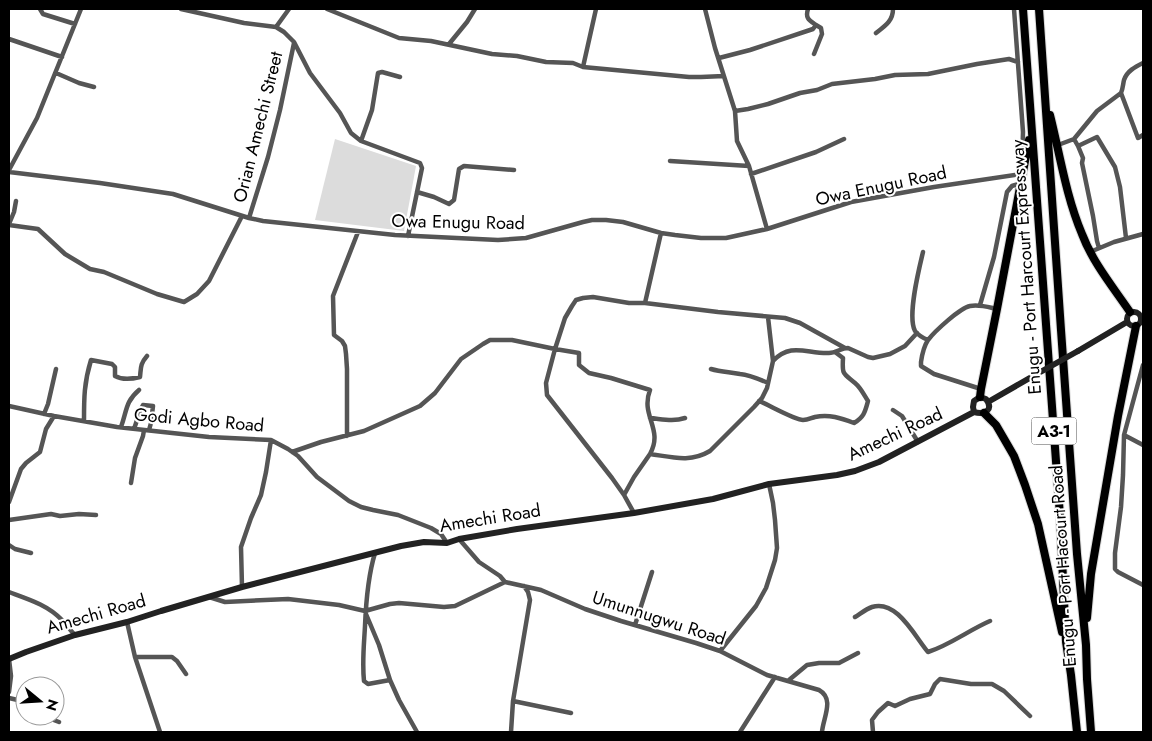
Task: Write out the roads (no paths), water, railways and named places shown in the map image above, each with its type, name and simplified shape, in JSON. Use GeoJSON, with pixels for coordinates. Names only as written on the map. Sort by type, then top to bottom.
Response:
{"type":"FeatureCollection","features":[{"type":"Feature","properties":{"kind":"highway","name":"Enugu - Port Harcourt Expressway"},"geometry":{"type":"LineString","coordinates":[[1022,9],[1060,516],[1066,642],[1077,732]]}},
{"type":"Feature","properties":{"kind":"highway"},"geometry":{"type":"LineString","coordinates":[[1040,9],[1045,97],[1071,203],[1090,252],[1103,274],[1132,312]]}},
{"type":"Feature","properties":{"kind":"highway","name":"Enugu - Port Hacourt Road"},"geometry":{"type":"LineString","coordinates":[[1045,97],[1091,732]]}},
{"type":"Feature","properties":{"kind":"highway"},"geometry":{"type":"LineString","coordinates":[[980,393],[1031,130]]}},
{"type":"Feature","properties":{"kind":"highway"},"geometry":{"type":"LineString","coordinates":[[1086,645],[1091,574],[1118,416],[1140,322]]}},
{"type":"Feature","properties":{"kind":"highway"},"geometry":{"type":"LineString","coordinates":[[984,413],[996,425],[1007,443],[1025,485],[1038,524],[1061,629],[1066,642]]}},
{"type":"Feature","properties":{"kind":"main road"},"geometry":{"type":"LineString","coordinates":[[1132,312],[1140,314],[1141,317],[1140,322],[1131,326],[1127,322],[1127,316],[1132,312],[1143,308]]}},
{"type":"Feature","properties":{"kind":"main road"},"geometry":{"type":"LineString","coordinates":[[988,402],[1127,322]]}},
{"type":"Feature","properties":{"kind":"main road"},"geometry":{"type":"LineString","coordinates":[[980,393],[988,402],[988,410],[984,413],[974,412],[973,404],[980,393]]}},
{"type":"Feature","properties":{"kind":"main road","name":"Amechi Road"},"geometry":{"type":"LineString","coordinates":[[9,659],[76,635],[127,622],[242,587],[402,546],[424,542],[447,543],[458,539],[516,529],[634,513],[713,498],[769,484],[855,471],[879,462],[974,412]]}},
{"type":"Feature","properties":{"kind":"street"},"geometry":{"type":"LineString","coordinates":[[40,9],[42,14],[75,24]]}},
{"type":"Feature","properties":{"kind":"street"},"geometry":{"type":"LineString","coordinates":[[9,171],[37,118],[81,9]]}},
{"type":"Feature","properties":{"kind":"street","name":"Orian Amechi Street"},"geometry":{"type":"LineString","coordinates":[[180,9],[244,23],[276,27],[284,32],[294,42],[310,73],[340,113],[352,133],[361,141]]}},
{"type":"Feature","properties":{"kind":"street"},"geometry":{"type":"LineString","coordinates":[[276,27],[289,9]]}},
{"type":"Feature","properties":{"kind":"street"},"geometry":{"type":"LineString","coordinates":[[327,9],[399,38],[432,41],[492,54],[518,56],[546,62],[573,63],[583,67],[695,77],[724,76]]}},
{"type":"Feature","properties":{"kind":"street"},"geometry":{"type":"LineString","coordinates":[[449,44],[475,9]]}},
{"type":"Feature","properties":{"kind":"street"},"geometry":{"type":"LineString","coordinates":[[583,67],[596,9]]}},
{"type":"Feature","properties":{"kind":"street"},"geometry":{"type":"LineString","coordinates":[[705,9],[735,111],[738,141],[751,174],[767,229]]}},
{"type":"Feature","properties":{"kind":"street"},"geometry":{"type":"LineString","coordinates":[[808,9],[806,14],[815,27]]}},
{"type":"Feature","properties":{"kind":"street"},"geometry":{"type":"LineString","coordinates":[[876,33],[889,23],[893,16],[893,9]]}},
{"type":"Feature","properties":{"kind":"street"},"geometry":{"type":"LineString","coordinates":[[1014,9],[1023,132],[1022,174]]}},
{"type":"Feature","properties":{"kind":"street"},"geometry":{"type":"LineString","coordinates":[[719,58],[750,50],[815,27],[821,28],[822,34],[814,54]]}},
{"type":"Feature","properties":{"kind":"street"},"geometry":{"type":"LineString","coordinates":[[9,40],[62,57]]}},
{"type":"Feature","properties":{"kind":"street","name":"Orian Amechi Street"},"geometry":{"type":"LineString","coordinates":[[249,218],[268,157],[294,42]]}},
{"type":"Feature","properties":{"kind":"street"},"geometry":{"type":"LineString","coordinates":[[735,111],[755,108],[832,84],[895,75],[928,74],[1009,59],[1018,62]]}},
{"type":"Feature","properties":{"kind":"street"},"geometry":{"type":"LineString","coordinates":[[1058,145],[1074,139],[1097,112],[1121,92],[1127,73],[1143,63]]}},
{"type":"Feature","properties":{"kind":"street"},"geometry":{"type":"LineString","coordinates":[[400,77],[382,72],[378,73],[372,110],[361,141],[420,163],[422,168],[408,236]]}},
{"type":"Feature","properties":{"kind":"street"},"geometry":{"type":"LineString","coordinates":[[56,73],[94,87]]}},
{"type":"Feature","properties":{"kind":"street"},"geometry":{"type":"LineString","coordinates":[[1121,92],[1138,138],[1143,135]]}},
{"type":"Feature","properties":{"kind":"street"},"geometry":{"type":"LineString","coordinates":[[1078,146],[1097,137],[1115,167],[1120,187],[1126,238]]}},
{"type":"Feature","properties":{"kind":"street"},"geometry":{"type":"LineString","coordinates":[[751,174],[816,152],[844,139]]}},
{"type":"Feature","properties":{"kind":"street"},"geometry":{"type":"LineString","coordinates":[[1074,139],[1083,158],[1082,163],[1099,248]]}},
{"type":"Feature","properties":{"kind":"street"},"geometry":{"type":"LineString","coordinates":[[670,161],[748,166]]}},
{"type":"Feature","properties":{"kind":"street"},"geometry":{"type":"LineString","coordinates":[[417,192],[449,204],[454,200],[459,168],[464,166],[514,170]]}},
{"type":"Feature","properties":{"kind":"street","name":"Owa Enugu Road"},"geometry":{"type":"LineString","coordinates":[[9,171],[173,194],[263,221],[358,232],[498,240],[538,236],[592,220],[623,222],[661,233],[700,238],[726,238],[767,229],[851,202],[1022,174]]}},
{"type":"Feature","properties":{"kind":"street"},"geometry":{"type":"LineString","coordinates":[[980,305],[994,257],[1007,192],[1010,188],[1021,183]]}},
{"type":"Feature","properties":{"kind":"street"},"geometry":{"type":"LineString","coordinates":[[16,201],[9,225],[38,229],[65,254],[90,269],[104,272],[157,294],[184,302],[197,294],[209,281],[242,216]]}},
{"type":"Feature","properties":{"kind":"street"},"geometry":{"type":"LineString","coordinates":[[347,436],[348,369],[345,346],[334,335],[333,296],[358,232]]}},
{"type":"Feature","properties":{"kind":"street"},"geometry":{"type":"LineString","coordinates":[[645,303],[661,233]]}},
{"type":"Feature","properties":{"kind":"street"},"geometry":{"type":"LineString","coordinates":[[1090,252],[1114,242],[1143,234]]}},
{"type":"Feature","properties":{"kind":"street"},"geometry":{"type":"LineString","coordinates":[[923,252],[916,280],[913,326],[917,333],[928,340]]}},
{"type":"Feature","properties":{"kind":"street"},"geometry":{"type":"LineString","coordinates":[[634,513],[612,478],[547,395],[546,383],[564,318],[576,300],[593,297],[629,303],[645,303],[792,320],[845,348],[873,358],[885,356],[905,346],[917,333]]}},
{"type":"Feature","properties":{"kind":"street"},"geometry":{"type":"LineString","coordinates":[[980,393],[934,374],[921,366],[922,355],[928,340],[958,312],[967,307],[980,305],[997,309]]}},
{"type":"Feature","properties":{"kind":"street"},"geometry":{"type":"LineString","coordinates":[[650,454],[682,459],[703,455],[710,451],[759,401],[767,388],[773,361],[768,317]]}},
{"type":"Feature","properties":{"kind":"street"},"geometry":{"type":"LineString","coordinates":[[292,452],[364,431],[420,406],[435,393],[461,359],[490,340],[512,340],[579,353],[579,365],[589,373],[650,390],[647,401],[656,438],[654,447],[624,495]]}},
{"type":"Feature","properties":{"kind":"street"},"geometry":{"type":"LineString","coordinates":[[773,361],[779,355],[787,352],[806,351],[824,353],[835,352],[845,348]]}},
{"type":"Feature","properties":{"kind":"street"},"geometry":{"type":"LineString","coordinates":[[759,401],[797,420],[805,421],[815,417],[828,416],[839,417],[854,423],[861,419],[868,401],[857,384],[846,376],[842,368],[843,358],[835,352]]}},
{"type":"Feature","properties":{"kind":"street"},"geometry":{"type":"LineString","coordinates":[[84,421],[83,394],[86,374],[91,360],[112,364],[115,367],[115,376],[120,379],[140,377],[140,367],[147,356]]}},
{"type":"Feature","properties":{"kind":"street"},"geometry":{"type":"LineString","coordinates":[[1143,366],[1124,435],[1121,499],[1115,553],[1115,569],[1143,585]]}},
{"type":"Feature","properties":{"kind":"street"},"geometry":{"type":"LineString","coordinates":[[44,414],[56,368]]}},
{"type":"Feature","properties":{"kind":"street"},"geometry":{"type":"LineString","coordinates":[[711,369],[755,377],[768,383]]}},
{"type":"Feature","properties":{"kind":"street"},"geometry":{"type":"LineString","coordinates":[[1137,385],[1143,386]]}},
{"type":"Feature","properties":{"kind":"street"},"geometry":{"type":"LineString","coordinates":[[121,427],[128,403],[139,390]]}},
{"type":"Feature","properties":{"kind":"street"},"geometry":{"type":"LineString","coordinates":[[131,482],[135,458],[146,430],[151,423],[153,406],[143,404],[134,429]]}},
{"type":"Feature","properties":{"kind":"street","name":"Godi Agbo Road"},"geometry":{"type":"LineString","coordinates":[[9,406],[54,416],[134,429],[209,437],[271,440],[298,456],[317,477],[349,501],[373,510],[398,515],[431,528],[441,534],[447,543]]}},
{"type":"Feature","properties":{"kind":"street"},"geometry":{"type":"LineString","coordinates":[[893,410],[902,416],[918,442]]}},
{"type":"Feature","properties":{"kind":"street"},"geometry":{"type":"LineString","coordinates":[[9,502],[21,469],[40,452],[46,430],[54,416]]}},
{"type":"Feature","properties":{"kind":"street"},"geometry":{"type":"LineString","coordinates":[[650,418],[671,420],[685,418]]}},
{"type":"Feature","properties":{"kind":"street"},"geometry":{"type":"LineString","coordinates":[[1124,435],[1143,445]]}},
{"type":"Feature","properties":{"kind":"street"},"geometry":{"type":"LineString","coordinates":[[242,587],[241,547],[250,518],[261,495],[271,440]]}},
{"type":"Feature","properties":{"kind":"street"},"geometry":{"type":"LineString","coordinates":[[720,651],[756,606],[766,588],[775,560],[777,548],[775,520],[769,484]]}},
{"type":"Feature","properties":{"kind":"street"},"geometry":{"type":"LineString","coordinates":[[9,520],[51,514],[60,516],[96,515]]}},
{"type":"Feature","properties":{"kind":"street","name":"Umunnugwu Road"},"geometry":{"type":"LineString","coordinates":[[458,539],[479,562],[500,576],[505,582],[541,590],[585,609],[720,651],[760,672],[819,690],[826,695],[827,703],[822,732]]}},
{"type":"Feature","properties":{"kind":"street"},"geometry":{"type":"LineString","coordinates":[[9,545],[15,549],[31,553]]}},
{"type":"Feature","properties":{"kind":"street"},"geometry":{"type":"LineString","coordinates":[[375,553],[371,565],[365,611],[362,659],[364,681],[368,684],[390,680]]}},
{"type":"Feature","properties":{"kind":"street"},"geometry":{"type":"LineString","coordinates":[[635,625],[652,572]]}},
{"type":"Feature","properties":{"kind":"street"},"geometry":{"type":"LineString","coordinates":[[209,597],[225,602],[288,599],[339,605],[365,611],[399,603],[444,607],[454,606],[505,582]]}},
{"type":"Feature","properties":{"kind":"street"},"geometry":{"type":"LineString","coordinates":[[512,732],[513,701],[530,600],[524,586]]}},
{"type":"Feature","properties":{"kind":"street"},"geometry":{"type":"LineString","coordinates":[[9,592],[42,605],[62,620],[67,628],[76,635]]}},
{"type":"Feature","properties":{"kind":"street"},"geometry":{"type":"LineString","coordinates":[[855,617],[874,606],[886,606],[910,626],[928,652],[939,648],[974,628],[990,622]]}},
{"type":"Feature","properties":{"kind":"street"},"geometry":{"type":"LineString","coordinates":[[365,611],[379,645],[390,680],[399,700],[418,732]]}},
{"type":"Feature","properties":{"kind":"street"},"geometry":{"type":"LineString","coordinates":[[127,622],[135,657],[160,732]]}},
{"type":"Feature","properties":{"kind":"street"},"geometry":{"type":"LineString","coordinates":[[788,680],[806,665],[819,663],[839,664],[858,653]]}},
{"type":"Feature","properties":{"kind":"street"},"geometry":{"type":"LineString","coordinates":[[135,657],[172,657],[186,674]]}},
{"type":"Feature","properties":{"kind":"street"},"geometry":{"type":"LineString","coordinates":[[9,659],[11,676],[9,692]]}},
{"type":"Feature","properties":{"kind":"street"},"geometry":{"type":"LineString","coordinates":[[740,732],[775,677]]}},
{"type":"Feature","properties":{"kind":"street"},"geometry":{"type":"LineString","coordinates":[[873,732],[872,720],[888,704],[895,706],[910,699],[930,694],[934,684],[940,679],[971,684],[992,684],[1004,691],[1030,716]]}},
{"type":"Feature","properties":{"kind":"street"},"geometry":{"type":"LineString","coordinates":[[513,701],[571,713]]}}]}
